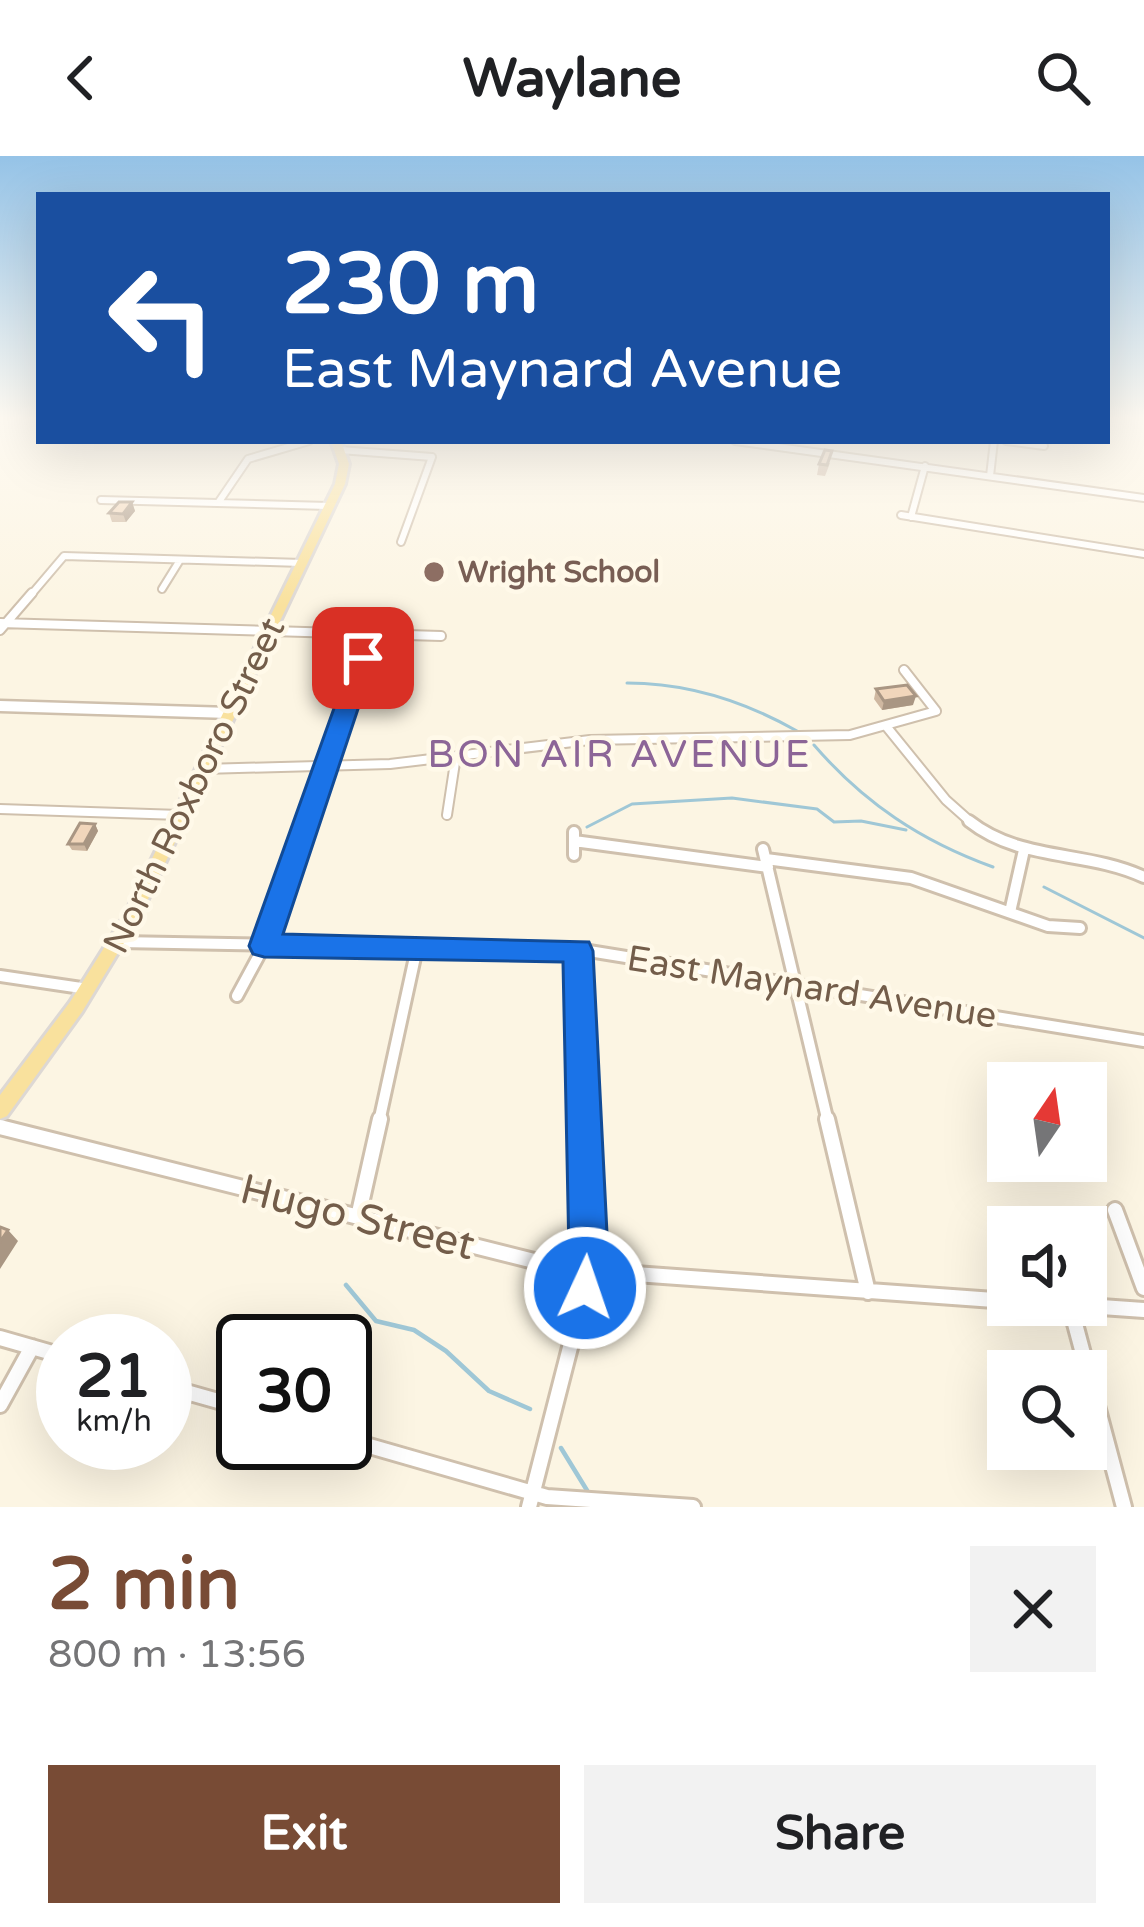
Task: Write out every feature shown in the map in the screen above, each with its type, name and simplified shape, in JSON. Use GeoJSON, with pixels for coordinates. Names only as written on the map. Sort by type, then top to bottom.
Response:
{"type":"FeatureCollection","features":[{"type":"Feature","properties":{"kind":"main road","name":"North Roxboro Street"},"geometry":{"type":"LineString","coordinates":[[0,1110],[118,942],[340,481]]}},
{"type":"Feature","properties":{"kind":"street"},"geometry":{"type":"LineString","coordinates":[[218,503],[235,481]]}},
{"type":"Feature","properties":{"kind":"street"},"geometry":{"type":"LineString","coordinates":[[401,542],[423,481]]}},
{"type":"Feature","properties":{"kind":"street"},"geometry":{"type":"LineString","coordinates":[[911,517],[921,481]]}},
{"type":"Feature","properties":{"kind":"street"},"geometry":{"type":"LineString","coordinates":[[1025,481],[1144,498]]}},
{"type":"Feature","properties":{"kind":"street"},"geometry":{"type":"LineString","coordinates":[[101,500],[329,506]]}},
{"type":"Feature","properties":{"kind":"street"},"geometry":{"type":"LineString","coordinates":[[901,515],[1144,554]]}},
{"type":"Feature","properties":{"kind":"street"},"geometry":{"type":"LineString","coordinates":[[2,625],[64,556],[302,563]]}},
{"type":"Feature","properties":{"kind":"street"},"geometry":{"type":"LineString","coordinates":[[161,589],[180,560]]}},
{"type":"Feature","properties":{"kind":"street"},"geometry":{"type":"LineString","coordinates":[[2,625],[442,636]]}},
{"type":"Feature","properties":{"kind":"street"},"geometry":{"type":"LineString","coordinates":[[237,996],[264,946],[372,634]]}},
{"type":"Feature","properties":{"kind":"street"},"geometry":{"type":"LineString","coordinates":[[203,769],[326,766],[590,740],[844,735],[936,711],[904,670]]}},
{"type":"Feature","properties":{"kind":"street"},"geometry":{"type":"LineString","coordinates":[[0,706],[230,713]]}},
{"type":"Feature","properties":{"kind":"street"},"geometry":{"type":"LineString","coordinates":[[886,726],[970,824],[1024,850],[1096,859],[1144,877]]}},
{"type":"Feature","properties":{"kind":"street"},"geometry":{"type":"LineString","coordinates":[[447,814],[456,756]]}},
{"type":"Feature","properties":{"kind":"street"},"geometry":{"type":"LineString","coordinates":[[0,809],[181,815]]}},
{"type":"Feature","properties":{"kind":"street"},"geometry":{"type":"LineString","coordinates":[[574,855],[574,836],[911,878],[1057,929],[1079,928]]}},
{"type":"Feature","properties":{"kind":"street"},"geometry":{"type":"LineString","coordinates":[[1010,913],[1024,850]]}},
{"type":"Feature","properties":{"kind":"street"},"geometry":{"type":"LineString","coordinates":[[766,858],[868,1292]]}},
{"type":"Feature","properties":{"kind":"street","name":"East Maynard Avenue"},"geometry":{"type":"LineString","coordinates":[[118,942],[578,951],[1144,1041]]}},
{"type":"Feature","properties":{"kind":"street"},"geometry":{"type":"LineString","coordinates":[[358,1217],[417,948]]}},
{"type":"Feature","properties":{"kind":"street"},"geometry":{"type":"LineString","coordinates":[[532,1500],[587,1272],[578,951]]}},
{"type":"Feature","properties":{"kind":"street"},"geometry":{"type":"LineString","coordinates":[[0,976],[88,989]]}},
{"type":"Feature","properties":{"kind":"street","name":"Hugo Street"},"geometry":{"type":"LineString","coordinates":[[0,1127],[587,1272],[987,1300]]}},
{"type":"Feature","properties":{"kind":"street"},"geometry":{"type":"LineString","coordinates":[[1115,1210],[1144,1288]]}},
{"type":"Feature","properties":{"kind":"street"},"geometry":{"type":"LineString","coordinates":[[1107,1307],[1144,1310]]}},
{"type":"Feature","properties":{"kind":"street"},"geometry":{"type":"LineString","coordinates":[[1077,1326],[1124,1507]]}},
{"type":"Feature","properties":{"kind":"street"},"geometry":{"type":"LineString","coordinates":[[0,1337],[36,1348]]}},
{"type":"Feature","properties":{"kind":"street"},"geometry":{"type":"LineString","coordinates":[[0,1405],[32,1347]]}},
{"type":"Feature","properties":{"kind":"street"},"geometry":{"type":"LineString","coordinates":[[372,1448],[532,1500],[694,1507]]}},
{"type":"Feature","properties":{"kind":"building"},"geometry":{"type":"Polygon","coordinates":[[[119,502],[132,502],[123,514],[109,513],[119,502]]]}},
{"type":"Feature","properties":{"kind":"building"},"geometry":{"type":"Polygon","coordinates":[[[907,685],[916,696],[884,701],[876,689],[907,685]]]}},
{"type":"Feature","properties":{"kind":"building"},"geometry":{"type":"Polygon","coordinates":[[[80,823],[95,824],[84,844],[68,844],[80,823]]]}},
{"type":"Feature","properties":{"kind":"waterway"},"geometry":{"type":"LineString","coordinates":[[627,683],[672,686],[715,696],[797,731]]}},
{"type":"Feature","properties":{"kind":"waterway"},"geometry":{"type":"LineString","coordinates":[[814,745],[853,785],[895,818],[993,867]]}},
{"type":"Feature","properties":{"kind":"waterway"},"geometry":{"type":"LineString","coordinates":[[587,827],[632,804],[732,798],[817,809],[834,822],[861,821],[906,830]]}},
{"type":"Feature","properties":{"kind":"waterway"},"geometry":{"type":"LineString","coordinates":[[1044,887],[1144,938]]}},
{"type":"Feature","properties":{"kind":"waterway"},"geometry":{"type":"LineString","coordinates":[[346,1285],[376,1321],[414,1330],[446,1351],[489,1391],[530,1409]]}},
{"type":"Feature","properties":{"kind":"waterway"},"geometry":{"type":"LineString","coordinates":[[561,1448],[588,1492]]}},
{"type":"Feature","properties":{"kind":"place","name":"Wright School"},"geometry":{"type":"Point","coordinates":[434,572]}},
{"type":"Feature","properties":{"kind":"district","name":"BON AIR AVENUE"},"geometry":{"type":"Point","coordinates":[620,753]}},
{"type":"Feature","properties":{"kind":"route"},"geometry":{"type":"LineString","coordinates":[[363,658],[264,946],[578,951],[589,1254],[585,1288]]}}]}
